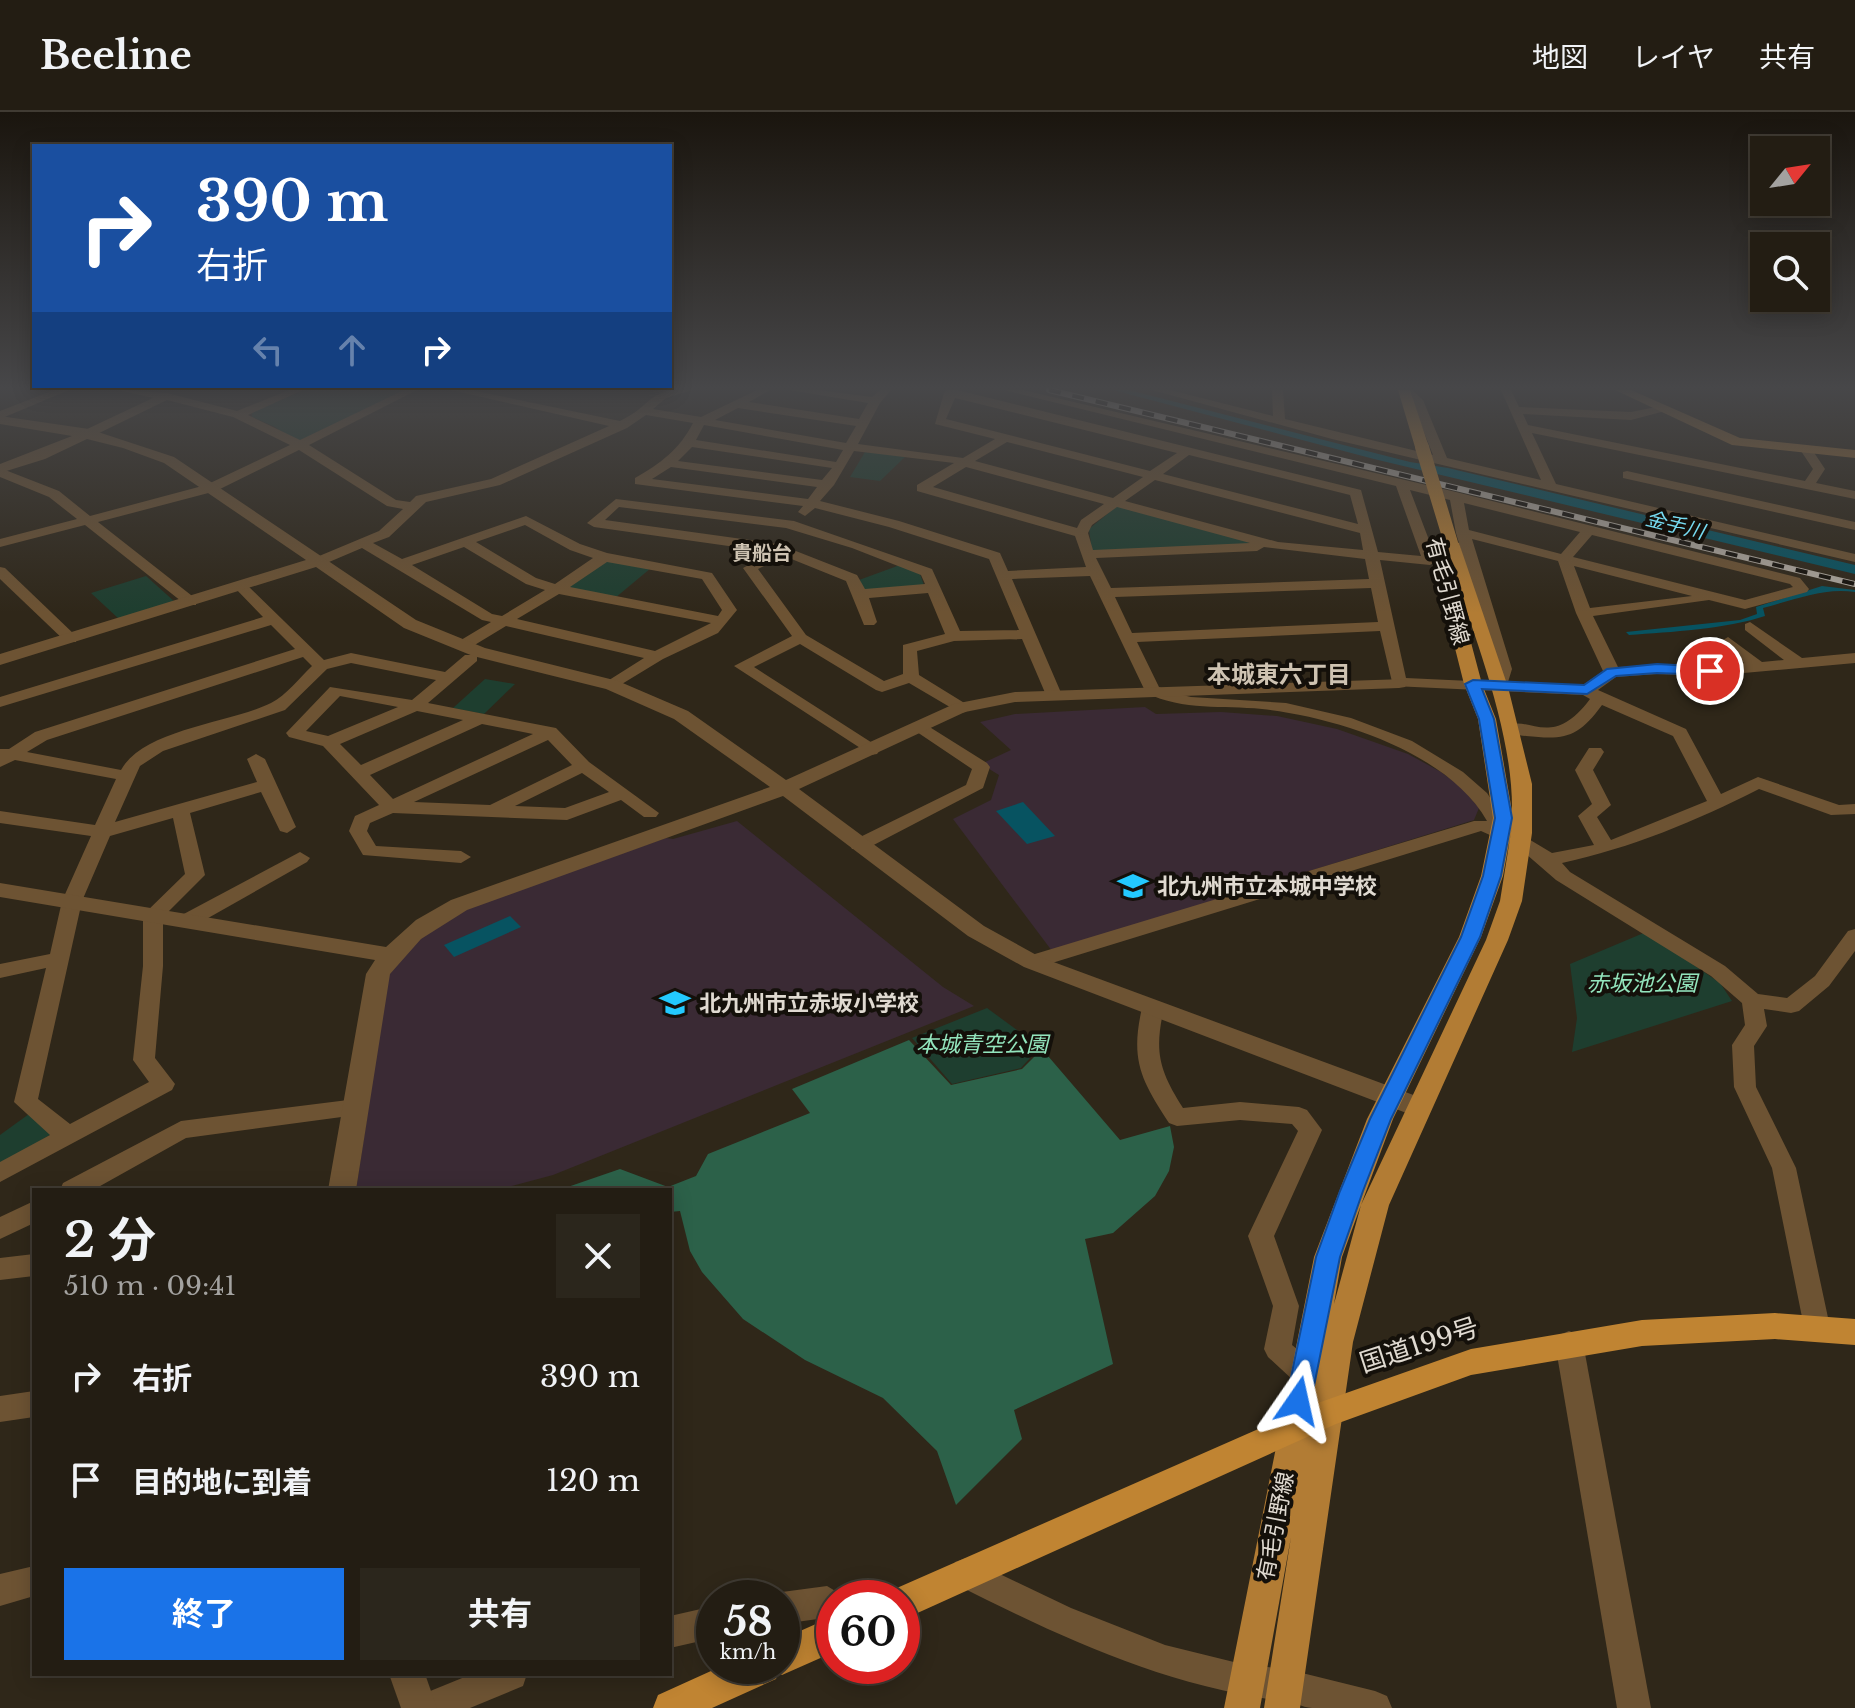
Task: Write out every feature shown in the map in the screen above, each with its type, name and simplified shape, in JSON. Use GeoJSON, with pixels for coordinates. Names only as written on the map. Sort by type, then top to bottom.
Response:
{"type":"FeatureCollection","features":[{"type":"Feature","properties":{"kind":"highway","name":"国道199号"},"geometry":{"type":"LineString","coordinates":[[920,1595],[1326,1414],[1471,1362],[1569,1343],[1726,1327],[1817,1327],[1855,1332]]}},
{"type":"Feature","properties":{"kind":"highway"},"geometry":{"type":"LineString","coordinates":[[671,1708],[724,1684]]}},
{"type":"Feature","properties":{"kind":"main road","name":"有毛引野線"},"geometry":{"type":"LineString","coordinates":[[1284,1697],[1338,1342],[1375,1205],[1497,940],[1511,901],[1511,835],[1522,784],[1511,729],[1486,686],[1419,464]]}},
{"type":"Feature","properties":{"kind":"main road","name":"有毛引野線"},"geometry":{"type":"LineString","coordinates":[[1486,686],[1487,719],[1503,818],[1511,835]]}},
{"type":"Feature","properties":{"kind":"main road","name":"有毛引野線"},"geometry":{"type":"LineString","coordinates":[[1244,1694],[1328,1257],[1380,1119],[1470,937],[1511,835]]}},
{"type":"Feature","properties":{"kind":"street"},"geometry":{"type":"LineString","coordinates":[[176,464],[410,624],[466,652],[612,685],[681,715],[785,788],[976,931],[1032,962],[1418,1107]]}},
{"type":"Feature","properties":{"kind":"street"},"geometry":{"type":"LineString","coordinates":[[0,543],[211,488],[259,464]]}},
{"type":"Feature","properties":{"kind":"street"},"geometry":{"type":"LineString","coordinates":[[330,464],[392,503],[411,506]]}},
{"type":"Feature","properties":{"kind":"street"},"geometry":{"type":"LineString","coordinates":[[0,660],[317,562],[384,534],[421,499],[495,482],[534,464]]}},
{"type":"Feature","properties":{"kind":"street"},"geometry":{"type":"LineString","coordinates":[[667,464],[640,481],[812,503],[894,524],[995,556],[1006,575],[1054,695]]}},
{"type":"Feature","properties":{"kind":"street"},"geometry":{"type":"LineString","coordinates":[[680,464],[828,485]]}},
{"type":"Feature","properties":{"kind":"street"},"geometry":{"type":"LineString","coordinates":[[830,464],[840,466],[778,550],[750,568],[801,638],[882,687],[911,677]]}},
{"type":"Feature","properties":{"kind":"street"},"geometry":{"type":"LineString","coordinates":[[960,464],[922,488],[1081,533]]}},
{"type":"Feature","properties":{"kind":"street"},"geometry":{"type":"LineString","coordinates":[[973,464],[1277,546]]}},
{"type":"Feature","properties":{"kind":"street"},"geometry":{"type":"LineString","coordinates":[[1108,464],[1366,530]]}},
{"type":"Feature","properties":{"kind":"street"},"geometry":{"type":"LineString","coordinates":[[1169,464],[1086,523],[1081,533],[1087,554],[1152,690],[1172,701],[1238,703],[1328,718],[1405,746],[1451,771],[1478,794],[1511,835]]}},
{"type":"Feature","properties":{"kind":"street"},"geometry":{"type":"LineString","coordinates":[[1241,464],[1356,493],[1399,683]]}},
{"type":"Feature","properties":{"kind":"street"},"geometry":{"type":"LineString","coordinates":[[1087,554],[1277,546],[1370,556],[1444,548],[1564,559],[1745,605],[1802,589],[1795,581],[1323,464]]}},
{"type":"Feature","properties":{"kind":"street"},"geometry":{"type":"LineString","coordinates":[[1458,464],[1855,558]]}},
{"type":"Feature","properties":{"kind":"street"},"geometry":{"type":"LineString","coordinates":[[1541,464],[1550,485]]}},
{"type":"Feature","properties":{"kind":"street"},"geometry":{"type":"LineString","coordinates":[[1622,464],[1648,509]]}},
{"type":"Feature","properties":{"kind":"street"},"geometry":{"type":"LineString","coordinates":[[1703,464],[1855,495]]}},
{"type":"Feature","properties":{"kind":"street"},"geometry":{"type":"LineString","coordinates":[[1808,486],[1819,469],[1816,464]]}},
{"type":"Feature","properties":{"kind":"street"},"geometry":{"type":"LineString","coordinates":[[0,471],[54,494],[191,602]]}},
{"type":"Feature","properties":{"kind":"street"},"geometry":{"type":"LineString","coordinates":[[1627,475],[1855,526]]}},
{"type":"Feature","properties":{"kind":"street"},"geometry":{"type":"LineString","coordinates":[[1401,483],[1444,548]]}},
{"type":"Feature","properties":{"kind":"street"},"geometry":{"type":"LineString","coordinates":[[1444,548],[1456,496]]}},
{"type":"Feature","properties":{"kind":"street"},"geometry":{"type":"LineString","coordinates":[[869,622],[852,578],[778,550],[594,523],[616,503],[793,526],[857,545],[927,572],[954,636]]}},
{"type":"Feature","properties":{"kind":"street"},"geometry":{"type":"LineString","coordinates":[[401,564],[526,520],[575,547],[604,557],[707,576],[730,610],[722,621],[713,630],[657,656],[612,685]]}},
{"type":"Feature","properties":{"kind":"street"},"geometry":{"type":"LineString","coordinates":[[1564,559],[1589,530]]}},
{"type":"Feature","properties":{"kind":"street"},"geometry":{"type":"LineString","coordinates":[[466,542],[531,581],[557,589],[722,621]]}},
{"type":"Feature","properties":{"kind":"street"},"geometry":{"type":"LineString","coordinates":[[362,543],[487,617],[657,656]]}},
{"type":"Feature","properties":{"kind":"street"},"geometry":{"type":"LineString","coordinates":[[329,742],[415,706],[450,678],[466,652],[502,622],[604,557]]}},
{"type":"Feature","properties":{"kind":"street"},"geometry":{"type":"LineString","coordinates":[[1564,559],[1584,613],[1612,672]]}},
{"type":"Feature","properties":{"kind":"street"},"geometry":{"type":"LineString","coordinates":[[0,571],[71,639]]}},
{"type":"Feature","properties":{"kind":"street"},"geometry":{"type":"LineString","coordinates":[[1006,575],[1096,571]]}},
{"type":"Feature","properties":{"kind":"street"},"geometry":{"type":"LineString","coordinates":[[1106,593],[1375,583]]}},
{"type":"Feature","properties":{"kind":"street"},"geometry":{"type":"LineString","coordinates":[[241,587],[271,620],[321,666]]}},
{"type":"Feature","properties":{"kind":"street"},"geometry":{"type":"LineString","coordinates":[[860,594],[933,588]]}},
{"type":"Feature","properties":{"kind":"street"},"geometry":{"type":"LineString","coordinates":[[1584,613],[1714,598]]}},
{"type":"Feature","properties":{"kind":"street"},"geometry":{"type":"LineString","coordinates":[[0,702],[271,620]]}},
{"type":"Feature","properties":{"kind":"street"},"geometry":{"type":"LineString","coordinates":[[1126,638],[1386,626]]}},
{"type":"Feature","properties":{"kind":"street"},"geometry":{"type":"LineString","coordinates":[[1750,627],[1797,662]]}},
{"type":"Feature","properties":{"kind":"street"},"geometry":{"type":"LineString","coordinates":[[911,677],[909,648],[954,636],[1029,634]]}},
{"type":"Feature","properties":{"kind":"street"},"geometry":{"type":"LineString","coordinates":[[801,638],[742,666],[871,750]]}},
{"type":"Feature","properties":{"kind":"street"},"geometry":{"type":"LineString","coordinates":[[1728,642],[1760,668]]}},
{"type":"Feature","properties":{"kind":"street"},"geometry":{"type":"LineString","coordinates":[[3,757],[41,736],[305,651]]}},
{"type":"Feature","properties":{"kind":"street"},"geometry":{"type":"LineString","coordinates":[[69,1137],[26,1102],[72,901],[133,763],[157,747],[279,706],[321,666],[351,658],[450,678]]}},
{"type":"Feature","properties":{"kind":"street"},"geometry":{"type":"LineString","coordinates":[[1511,729],[1566,733],[1580,725],[1593,694],[1612,672],[1760,668],[1855,658]]}},
{"type":"Feature","properties":{"kind":"street"},"geometry":{"type":"LineString","coordinates":[[911,677],[960,708]]}},
{"type":"Feature","properties":{"kind":"street"},"geometry":{"type":"LineString","coordinates":[[342,1188],[378,974],[389,955],[427,922],[480,895],[785,788],[960,708],[1002,699],[1054,695],[1399,683],[1593,694],[1680,733],[1717,803]]}},
{"type":"Feature","properties":{"kind":"street"},"geometry":{"type":"LineString","coordinates":[[301,685],[550,732],[583,766],[650,813]]}},
{"type":"Feature","properties":{"kind":"street"},"geometry":{"type":"LineString","coordinates":[[336,690],[295,733],[329,742],[391,807],[567,814],[623,793]]}},
{"type":"Feature","properties":{"kind":"street"},"geometry":{"type":"LineString","coordinates":[[359,773],[479,719]]}},
{"type":"Feature","properties":{"kind":"street"},"geometry":{"type":"LineString","coordinates":[[859,845],[974,788],[981,767],[920,726]]}},
{"type":"Feature","properties":{"kind":"street"},"geometry":{"type":"LineString","coordinates":[[461,857],[370,851],[358,831],[362,820],[550,732]]}},
{"type":"Feature","properties":{"kind":"street"},"geometry":{"type":"LineString","coordinates":[[1595,752],[1584,770],[1602,805],[1587,816],[1606,848]]}},
{"type":"Feature","properties":{"kind":"street"},"geometry":{"type":"LineString","coordinates":[[3,757],[126,776]]}},
{"type":"Feature","properties":{"kind":"street"},"geometry":{"type":"LineString","coordinates":[[256,759],[287,827]]}},
{"type":"Feature","properties":{"kind":"street"},"geometry":{"type":"LineString","coordinates":[[493,810],[583,766]]}},
{"type":"Feature","properties":{"kind":"street"},"geometry":{"type":"LineString","coordinates":[[1548,860],[1606,848],[1717,803],[1758,782],[1837,811],[1855,809]]}},
{"type":"Feature","properties":{"kind":"street"},"geometry":{"type":"LineString","coordinates":[[0,817],[102,832],[267,785]]}},
{"type":"Feature","properties":{"kind":"street"},"geometry":{"type":"LineString","coordinates":[[1,1172],[164,1084],[144,1060],[153,966],[153,915],[195,875],[180,810]]}},
{"type":"Feature","properties":{"kind":"street"},"geometry":{"type":"LineString","coordinates":[[1032,962],[1481,825],[1511,835],[1548,860],[1563,876],[1718,971],[1752,1000],[1791,1006],[1822,981],[1855,936]]}},
{"type":"Feature","properties":{"kind":"street"},"geometry":{"type":"LineString","coordinates":[[187,921],[300,858]]}},
{"type":"Feature","properties":{"kind":"street"},"geometry":{"type":"LineString","coordinates":[[0,890],[389,955]]}},
{"type":"Feature","properties":{"kind":"street"},"geometry":{"type":"LineString","coordinates":[[0,971],[58,959]]}},
{"type":"Feature","properties":{"kind":"street"},"geometry":{"type":"LineString","coordinates":[[1752,1000],[1756,1026],[1743,1045],[1745,1087],[1784,1168],[1817,1327]]}},
{"type":"Feature","properties":{"kind":"street"},"geometry":{"type":"LineString","coordinates":[[1153,1008],[1146,1035],[1147,1070],[1177,1117],[1240,1111],[1299,1116],[1310,1130],[1261,1236],[1286,1306],[1278,1349],[1304,1372]]}},
{"type":"Feature","properties":{"kind":"street"},"geometry":{"type":"LineString","coordinates":[[76,1188],[181,1130],[356,1108]]}},
{"type":"Feature","properties":{"kind":"street"},"geometry":{"type":"LineString","coordinates":[[0,1229],[32,1212]]}},
{"type":"Feature","properties":{"kind":"street"},"geometry":{"type":"LineString","coordinates":[[0,1269],[32,1265]]}},
{"type":"Feature","properties":{"kind":"street"},"geometry":{"type":"LineString","coordinates":[[1569,1343],[1634,1708]]}},
{"type":"Feature","properties":{"kind":"street"},"geometry":{"type":"LineString","coordinates":[[0,1409],[32,1404]]}},
{"type":"Feature","properties":{"kind":"street"},"geometry":{"type":"LineString","coordinates":[[966,1573],[1063,1621],[1244,1694],[1375,1708]]}},
{"type":"Feature","properties":{"kind":"street"},"geometry":{"type":"LineString","coordinates":[[0,1590],[32,1582]]}},
{"type":"Feature","properties":{"kind":"street"},"geometry":{"type":"LineString","coordinates":[[672,1632],[696,1626]]}},
{"type":"Feature","properties":{"kind":"street"},"geometry":{"type":"LineString","coordinates":[[408,1676],[419,1708]]}},
{"type":"Feature","properties":{"kind":"street"},"geometry":{"type":"LineString","coordinates":[[430,1708],[506,1676]]}},
{"type":"Feature","properties":{"kind":"shaded area","name":"北九州市立本城中学校"},"geometry":{"type":"Polygon","coordinates":[[[1145,707],[1156,714],[1221,712],[1277,716],[1337,729],[1408,754],[1441,772],[1461,787],[1479,808],[1474,820],[1052,951],[953,819],[991,800],[999,775],[981,764],[1011,750],[980,722],[1015,714],[1145,707]]]}},
{"type":"Feature","properties":{"kind":"shaded area","name":"北九州市立赤坂小学校"},"geometry":{"type":"Polygon","coordinates":[[[737,821],[943,987],[974,1006],[553,1175],[504,1188],[356,1188],[389,970],[410,945],[466,908],[666,838],[673,839],[737,821]]]}},
{"type":"Feature","properties":{"kind":"green space"},"geometry":{"type":"Polygon","coordinates":[[[858,464],[897,464],[880,481],[850,477],[858,464]]]}},
{"type":"Feature","properties":{"kind":"green space"},"geometry":{"type":"Polygon","coordinates":[[[1117,506],[1249,542],[1247,545],[1092,551],[1089,529],[1117,506]]]}},
{"type":"Feature","properties":{"kind":"green space"},"geometry":{"type":"Polygon","coordinates":[[[607,560],[651,568],[615,598],[566,587],[607,560]]]}},
{"type":"Feature","properties":{"kind":"green space"},"geometry":{"type":"Polygon","coordinates":[[[900,565],[920,574],[925,588],[870,591],[862,588],[859,580],[900,565]]]}},
{"type":"Feature","properties":{"kind":"green space"},"geometry":{"type":"Polygon","coordinates":[[[146,576],[175,602],[119,619],[91,593],[146,576]]]}},
{"type":"Feature","properties":{"kind":"green space"},"geometry":{"type":"Polygon","coordinates":[[[485,679],[515,684],[484,714],[453,708],[485,679]]]}},
{"type":"Feature","properties":{"kind":"green space","name":"赤坂池公園"},"geometry":{"type":"Polygon","coordinates":[[[1646,932],[1720,983],[1732,1001],[1572,1052],[1577,1018],[1570,964],[1646,932]]]}},
{"type":"Feature","properties":{"kind":"green space","name":"本城青空公園"},"geometry":{"type":"Polygon","coordinates":[[[987,1008],[1040,1047],[1021,1068],[952,1084],[912,1038],[987,1008]]]}},
{"type":"Feature","properties":{"kind":"green space"},"geometry":{"type":"Polygon","coordinates":[[[909,1040],[951,1085],[1022,1069],[1042,1049],[1120,1140],[1170,1126],[1174,1147],[1169,1171],[1155,1196],[1113,1233],[1085,1239],[1113,1364],[1014,1410],[1022,1439],[956,1505],[937,1451],[883,1398],[805,1360],[743,1319],[702,1272],[690,1251],[680,1211],[672,1212],[672,1188],[565,1188],[620,1169],[668,1187],[696,1176],[708,1154],[810,1113],[792,1089],[909,1040]]]}},
{"type":"Feature","properties":{"kind":"green space"},"geometry":{"type":"Polygon","coordinates":[[[29,1114],[53,1133],[0,1165],[0,1135],[29,1114]]]}},
{"type":"Feature","properties":{"kind":"water","name":"金手川"},"geometry":{"type":"Polygon","coordinates":[[[1397,464],[1448,468],[1855,565],[1855,574],[1397,464]]]}},
{"type":"Feature","properties":{"kind":"water"},"geometry":{"type":"Polygon","coordinates":[[[1822,586],[1855,592],[1832,591],[1798,598],[1763,608],[1765,616],[1733,624],[1662,633],[1629,635],[1626,632],[1740,620],[1757,614],[1756,607],[1822,586]]]}},
{"type":"Feature","properties":{"kind":"water"},"geometry":{"type":"Polygon","coordinates":[[[1023,802],[1055,836],[1027,844],[996,811],[1023,802]]]}},
{"type":"Feature","properties":{"kind":"water"},"geometry":{"type":"Polygon","coordinates":[[[510,916],[521,927],[454,957],[444,945],[510,916]]]}},
{"type":"Feature","properties":{"kind":"railway"},"geometry":{"type":"LineString","coordinates":[[1358,464],[1855,584]]}},
{"type":"Feature","properties":{"kind":"place","name":"北九州市立本城中学校"},"geometry":{"type":"Point","coordinates":[1133,886]}},
{"type":"Feature","properties":{"kind":"place","name":"北九州市立赤坂小学校"},"geometry":{"type":"Point","coordinates":[675,1003]}},
{"type":"Feature","properties":{"kind":"district","name":"貴船台"},"geometry":{"type":"Point","coordinates":[762,553]}},
{"type":"Feature","properties":{"kind":"district","name":"本城東六丁目"},"geometry":{"type":"Point","coordinates":[1279,675]}},
{"type":"Feature","properties":{"kind":"route"},"geometry":{"type":"LineString","coordinates":[[1298,1401],[1328,1257],[1351,1191],[1380,1119],[1470,937],[1492,876],[1503,818],[1487,719],[1473,684],[1587,690],[1612,672],[1657,669],[1710,671]]}}]}
